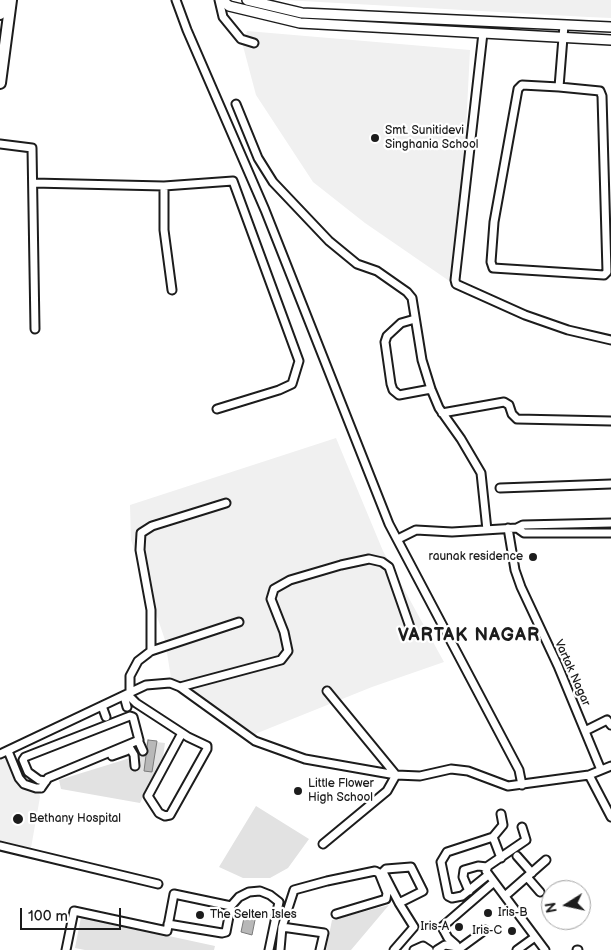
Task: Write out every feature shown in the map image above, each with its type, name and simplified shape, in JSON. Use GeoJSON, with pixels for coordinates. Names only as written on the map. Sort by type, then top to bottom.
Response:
{"type":"FeatureCollection","features":[{"type":"Feature","properties":{"kind":"main road"},"geometry":{"type":"LineString","coordinates":[[0,14],[2,0]]}},
{"type":"Feature","properties":{"kind":"main road"},"geometry":{"type":"LineString","coordinates":[[0,83],[11,0]]}},
{"type":"Feature","properties":{"kind":"street"},"geometry":{"type":"LineString","coordinates":[[176,0],[187,30],[234,134],[291,273],[351,423],[363,462],[390,524],[519,770],[522,785]]}},
{"type":"Feature","properties":{"kind":"street"},"geometry":{"type":"LineString","coordinates":[[220,0],[229,6],[300,23],[611,40]]}},
{"type":"Feature","properties":{"kind":"street"},"geometry":{"type":"LineString","coordinates":[[220,0],[222,18],[241,39],[254,43]]}},
{"type":"Feature","properties":{"kind":"street"},"geometry":{"type":"LineString","coordinates":[[247,0],[302,13],[611,27]]}},
{"type":"Feature","properties":{"kind":"street"},"geometry":{"type":"LineString","coordinates":[[559,87],[564,24]]}},
{"type":"Feature","properties":{"kind":"street"},"geometry":{"type":"LineString","coordinates":[[483,33],[456,284],[525,315],[568,330],[611,340]]}},
{"type":"Feature","properties":{"kind":"street"},"geometry":{"type":"LineString","coordinates":[[522,85],[559,87],[600,90],[602,96],[607,272],[604,275],[493,268],[491,262],[494,222],[518,89],[522,85]]}},
{"type":"Feature","properties":{"kind":"street"},"geometry":{"type":"LineString","coordinates":[[236,104],[258,158],[273,182],[329,242],[357,264],[377,272],[407,292],[412,298],[422,360],[432,389],[442,413],[461,439],[480,473],[487,530]]}},
{"type":"Feature","properties":{"kind":"street"},"geometry":{"type":"LineString","coordinates":[[0,144],[32,148],[35,329]]}},
{"type":"Feature","properties":{"kind":"street"},"geometry":{"type":"LineString","coordinates":[[33,183],[164,186],[233,180],[299,361],[292,384],[279,390],[217,409]]}},
{"type":"Feature","properties":{"kind":"street"},"geometry":{"type":"LineString","coordinates":[[164,186],[164,230],[172,290]]}},
{"type":"Feature","properties":{"kind":"street"},"geometry":{"type":"LineString","coordinates":[[415,319],[401,323],[387,336],[385,342],[391,384],[393,390],[399,395],[432,389]]}},
{"type":"Feature","properties":{"kind":"street"},"geometry":{"type":"LineString","coordinates":[[442,413],[504,402],[509,405],[512,414],[517,419],[611,421]]}},
{"type":"Feature","properties":{"kind":"street"},"geometry":{"type":"LineString","coordinates":[[500,488],[611,484]]}},
{"type":"Feature","properties":{"kind":"street"},"geometry":{"type":"LineString","coordinates":[[151,651],[151,610],[140,550],[141,533],[152,526],[226,503]]}},
{"type":"Feature","properties":{"kind":"street"},"geometry":{"type":"LineString","coordinates":[[398,539],[416,530],[452,532],[517,528],[523,525],[611,523]]}},
{"type":"Feature","properties":{"kind":"street","name":"Vartak Nagar"},"geometry":{"type":"LineString","coordinates":[[508,528],[515,570],[520,587],[558,666],[601,770]]}},
{"type":"Feature","properties":{"kind":"street"},"geometry":{"type":"LineString","coordinates":[[517,528],[524,533],[611,533]]}},
{"type":"Feature","properties":{"kind":"street"},"geometry":{"type":"LineString","coordinates":[[180,687],[281,660],[288,651],[284,632],[272,599],[274,589],[290,580],[341,565],[369,559],[382,562],[389,567],[411,630]]}},
{"type":"Feature","properties":{"kind":"street"},"geometry":{"type":"LineString","coordinates":[[127,707],[130,676],[138,661],[151,651],[239,622]]}},
{"type":"Feature","properties":{"kind":"street"},"geometry":{"type":"LineString","coordinates":[[0,754],[127,694],[158,683],[170,683],[180,687],[255,742],[305,759],[396,775],[420,776],[451,769],[468,771],[508,786],[590,775],[611,766]]}},
{"type":"Feature","properties":{"kind":"street"},"geometry":{"type":"LineString","coordinates":[[328,691],[396,775]]}},
{"type":"Feature","properties":{"kind":"street"},"geometry":{"type":"LineString","coordinates":[[127,694],[135,702],[182,733],[207,746],[170,816],[166,816],[159,813],[148,796],[182,733]]}},
{"type":"Feature","properties":{"kind":"street"},"geometry":{"type":"LineString","coordinates":[[102,706],[106,717]]}},
{"type":"Feature","properties":{"kind":"street"},"geometry":{"type":"LineString","coordinates":[[43,784],[28,772],[23,760],[25,757],[130,716],[133,717],[140,737],[138,740],[143,751]]}},
{"type":"Feature","properties":{"kind":"street"},"geometry":{"type":"LineString","coordinates":[[585,731],[607,720],[611,725]]}},
{"type":"Feature","properties":{"kind":"street"},"geometry":{"type":"LineString","coordinates":[[12,749],[25,780],[43,784],[86,762],[127,748],[138,740]]}},
{"type":"Feature","properties":{"kind":"street"},"geometry":{"type":"LineString","coordinates":[[127,748],[134,755],[134,766]]}},
{"type":"Feature","properties":{"kind":"street"},"geometry":{"type":"LineString","coordinates":[[12,749],[20,756]]}},
{"type":"Feature","properties":{"kind":"street"},"geometry":{"type":"LineString","coordinates":[[323,844],[387,790],[396,775]]}},
{"type":"Feature","properties":{"kind":"street"},"geometry":{"type":"LineString","coordinates":[[590,775],[611,817]]}},
{"type":"Feature","properties":{"kind":"street"},"geometry":{"type":"LineString","coordinates":[[501,814],[503,825],[493,837],[447,852],[443,856],[441,862],[442,876],[448,896],[454,898],[469,891],[501,858],[526,840],[522,827]]}},
{"type":"Feature","properties":{"kind":"street"},"geometry":{"type":"LineString","coordinates":[[493,837],[501,858]]}},
{"type":"Feature","properties":{"kind":"street"},"geometry":{"type":"LineString","coordinates":[[0,846],[158,884]]}},
{"type":"Feature","properties":{"kind":"street"},"geometry":{"type":"LineString","coordinates":[[517,856],[540,892]]}},
{"type":"Feature","properties":{"kind":"street"},"geometry":{"type":"LineString","coordinates":[[505,896],[546,860]]}},
{"type":"Feature","properties":{"kind":"street"},"geometry":{"type":"LineString","coordinates":[[469,891],[463,877],[464,870],[478,866],[488,871],[494,882],[545,950]]}},
{"type":"Feature","properties":{"kind":"street"},"geometry":{"type":"LineString","coordinates":[[394,950],[414,928],[399,903],[384,872],[386,868],[411,867],[423,891],[399,903]]}},
{"type":"Feature","properties":{"kind":"street"},"geometry":{"type":"LineString","coordinates":[[280,950],[282,927],[292,892],[296,889],[375,871],[379,873],[387,894],[386,898],[336,914]]}},
{"type":"Feature","properties":{"kind":"street"},"geometry":{"type":"LineString","coordinates":[[458,948],[448,938],[442,927],[494,882]]}},
{"type":"Feature","properties":{"kind":"street"},"geometry":{"type":"LineString","coordinates":[[168,924],[222,934],[226,932],[232,906],[239,897],[249,892],[260,891],[270,894],[279,902],[269,950]]}},
{"type":"Feature","properties":{"kind":"street"},"geometry":{"type":"LineString","coordinates":[[66,950],[74,911],[167,930],[174,894],[232,906]]}},
{"type":"Feature","properties":{"kind":"street"},"geometry":{"type":"LineString","coordinates":[[282,927],[324,933],[320,950]]}},
{"type":"Feature","properties":{"kind":"street"},"geometry":{"type":"LineString","coordinates":[[437,950],[446,945],[458,948],[485,930]]}},
{"type":"Feature","properties":{"kind":"street"},"geometry":{"type":"LineString","coordinates":[[517,950],[535,937]]}},
{"type":"Feature","properties":{"kind":"street"},"geometry":{"type":"LineString","coordinates":[[414,950],[423,946],[429,950]]}},
{"type":"Feature","properties":{"kind":"shaded area"},"geometry":{"type":"Polygon","coordinates":[[[284,0],[611,0],[611,18],[588,17],[284,0]]]}},
{"type":"Feature","properties":{"kind":"shaded area","name":"Smt. Sunitidevi Singhania School"},"geometry":{"type":"Polygon","coordinates":[[[247,31],[470,50],[458,287],[365,223],[313,182],[256,95],[243,46],[247,31]]]}},
{"type":"Feature","properties":{"kind":"shaded area"},"geometry":{"type":"Polygon","coordinates":[[[336,438],[383,551],[444,662],[372,687],[255,734],[171,678],[165,640],[131,540],[130,505],[336,438]]]}},
{"type":"Feature","properties":{"kind":"shaded area"},"geometry":{"type":"Polygon","coordinates":[[[148,740],[157,741],[152,772],[144,771],[148,740]]]}},
{"type":"Feature","properties":{"kind":"shaded area"},"geometry":{"type":"Polygon","coordinates":[[[147,741],[165,743],[163,757],[140,803],[61,789],[59,780],[143,754],[147,741]]]}},
{"type":"Feature","properties":{"kind":"shaded area","name":"Bethany Hospital"},"geometry":{"type":"Polygon","coordinates":[[[7,756],[15,778],[21,784],[39,792],[40,797],[31,848],[0,841],[0,760],[7,756]]]}},
{"type":"Feature","properties":{"kind":"shaded area"},"geometry":{"type":"Polygon","coordinates":[[[256,806],[309,839],[288,868],[270,878],[243,878],[219,867],[256,806]]]}},
{"type":"Feature","properties":{"kind":"shaded area"},"geometry":{"type":"Polygon","coordinates":[[[389,905],[351,950],[326,950],[332,920],[389,905]]]}},
{"type":"Feature","properties":{"kind":"shaded area"},"geometry":{"type":"Polygon","coordinates":[[[245,913],[256,915],[252,935],[241,932],[245,913]]]}},
{"type":"Feature","properties":{"kind":"shaded area"},"geometry":{"type":"Polygon","coordinates":[[[81,917],[215,946],[214,950],[85,950],[75,948],[81,917]]]}},
{"type":"Feature","properties":{"kind":"place","name":"Smt. Sunitidevi Singhania School"},"geometry":{"type":"Point","coordinates":[375,138]}},
{"type":"Feature","properties":{"kind":"place","name":"raunak residence"},"geometry":{"type":"Point","coordinates":[533,557]}},
{"type":"Feature","properties":{"kind":"place","name":"Little Flower High School"},"geometry":{"type":"Point","coordinates":[298,791]}},
{"type":"Feature","properties":{"kind":"place","name":"Bethany Hospital"},"geometry":{"type":"Point","coordinates":[18,819]}},
{"type":"Feature","properties":{"kind":"place","name":"Iris-B"},"geometry":{"type":"Point","coordinates":[488,913]}},
{"type":"Feature","properties":{"kind":"place","name":"The Selten Isles"},"geometry":{"type":"Point","coordinates":[200,915]}},
{"type":"Feature","properties":{"kind":"place","name":"Iris-A"},"geometry":{"type":"Point","coordinates":[459,927]}},
{"type":"Feature","properties":{"kind":"place","name":"Iris-C"},"geometry":{"type":"Point","coordinates":[512,931]}},
{"type":"Feature","properties":{"kind":"district","name":"VARTAK NAGAR"},"geometry":{"type":"Point","coordinates":[469,636]}}]}
